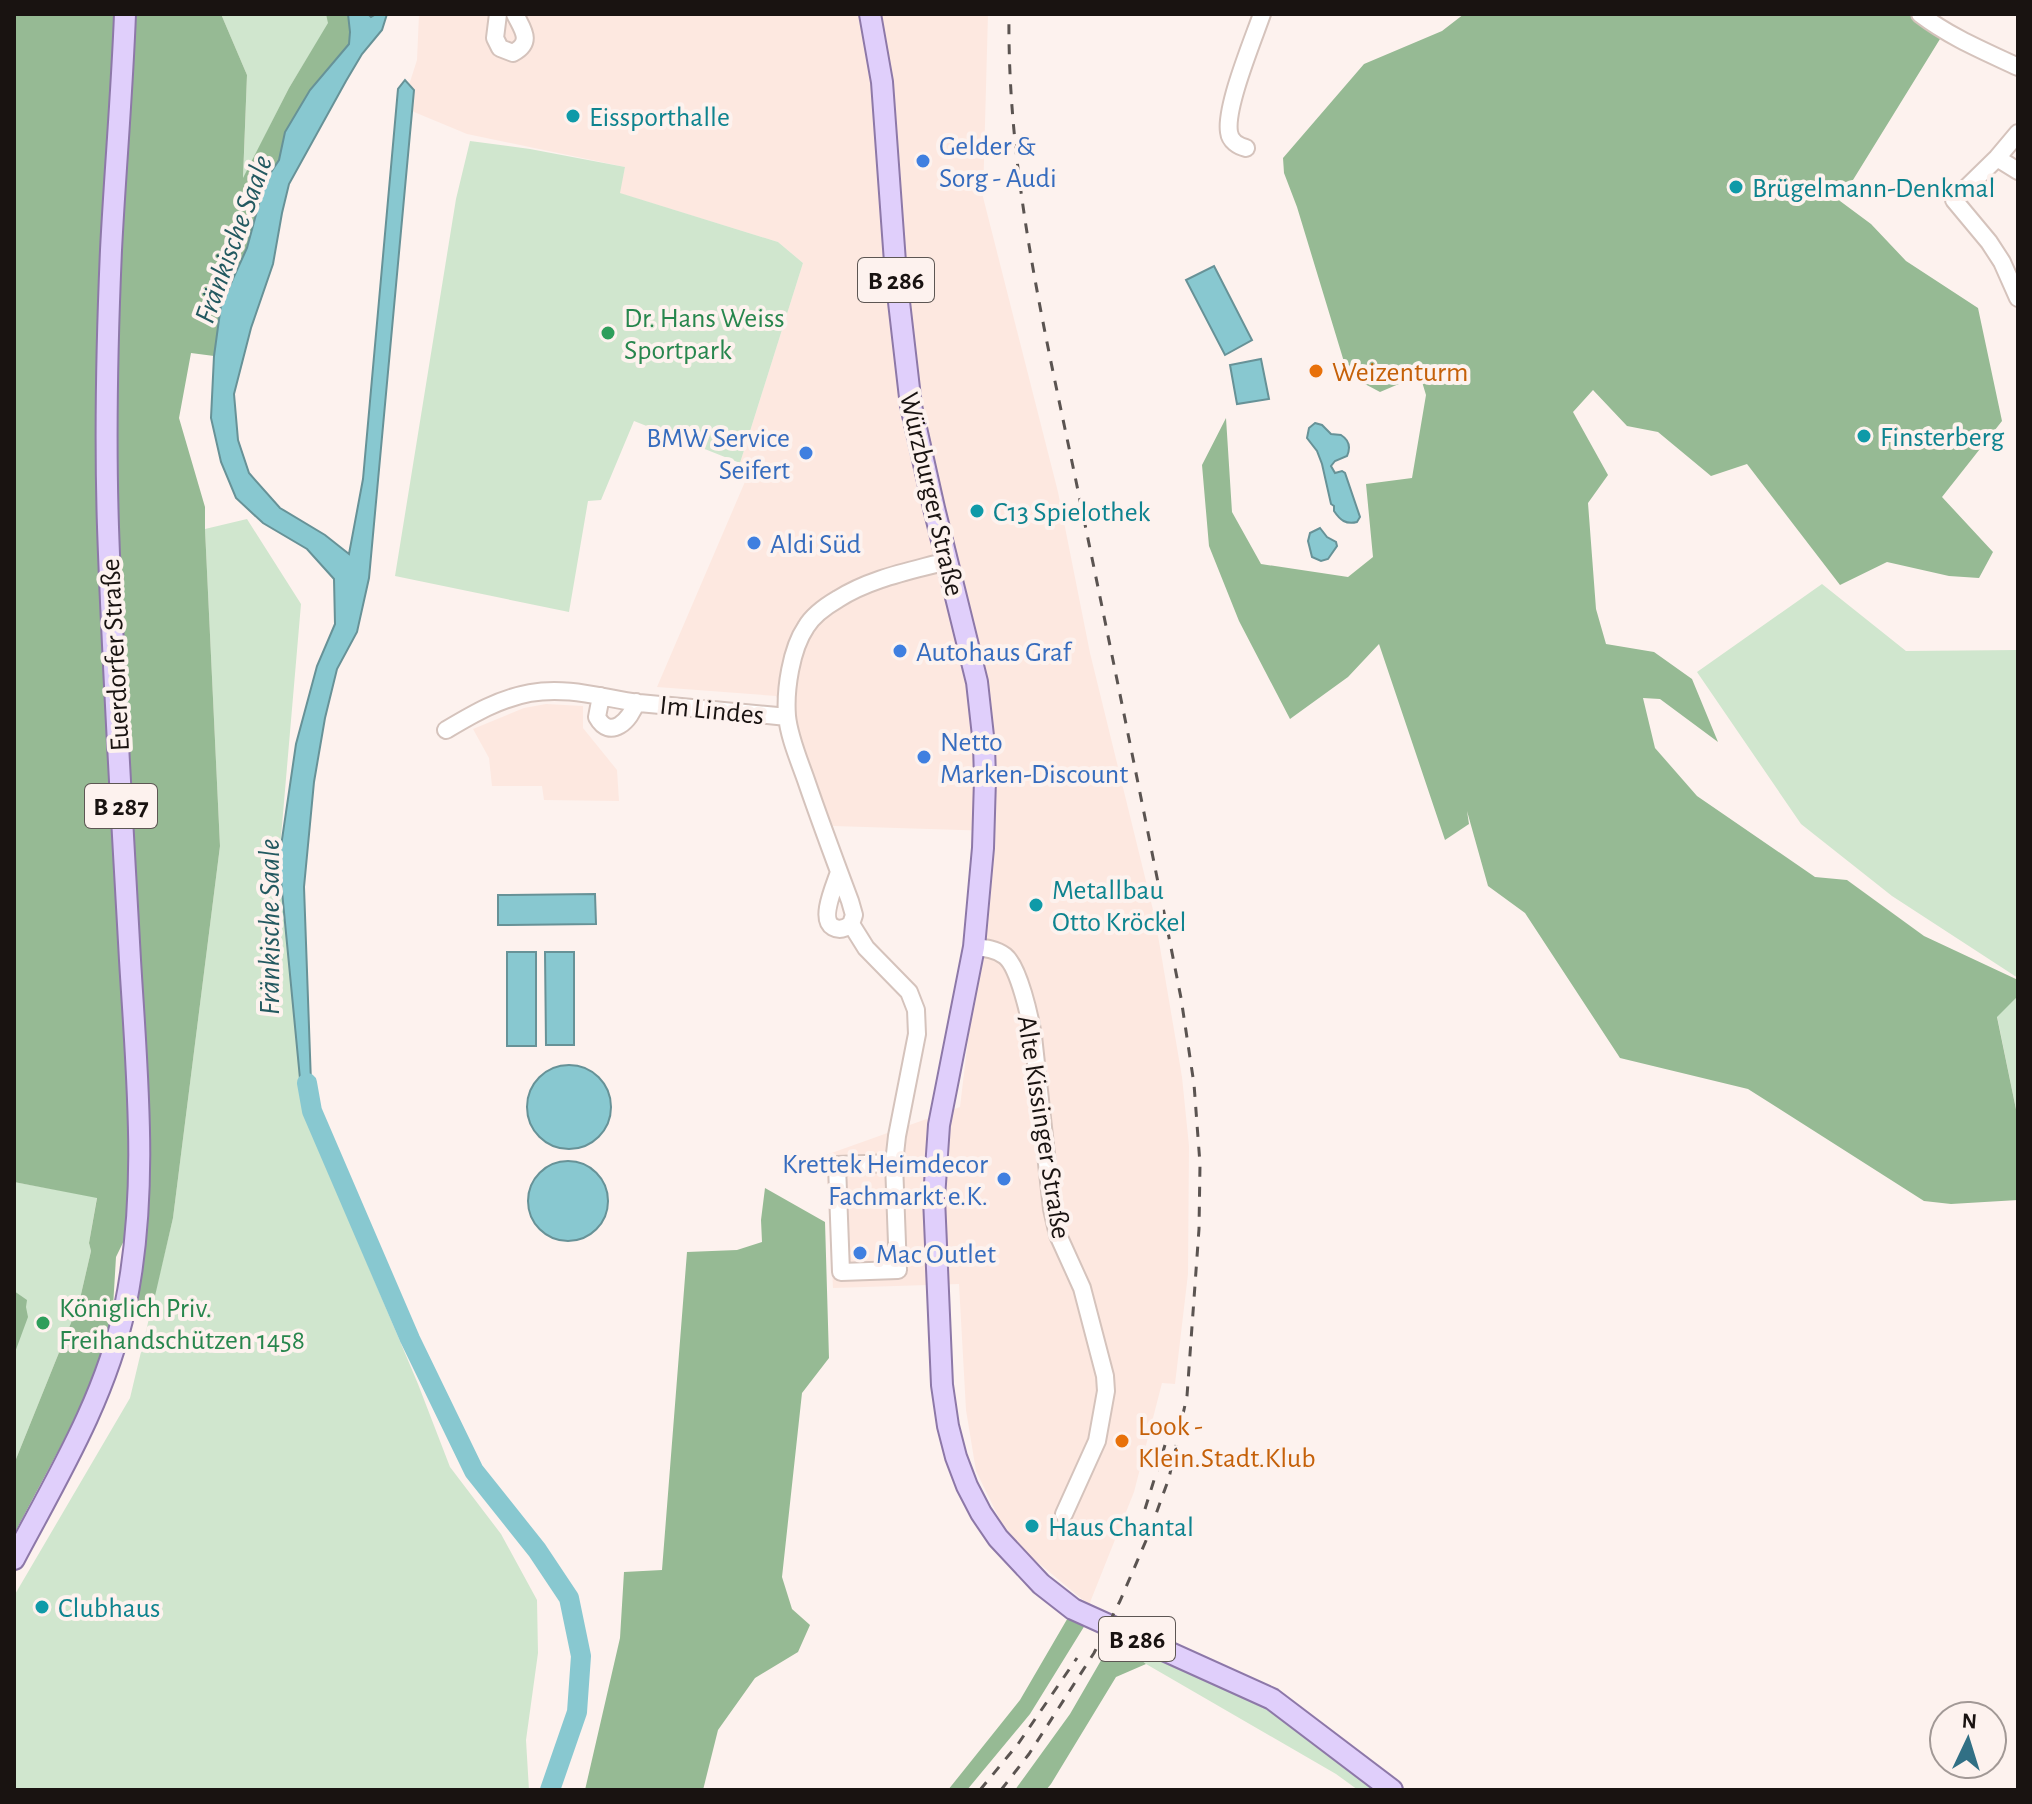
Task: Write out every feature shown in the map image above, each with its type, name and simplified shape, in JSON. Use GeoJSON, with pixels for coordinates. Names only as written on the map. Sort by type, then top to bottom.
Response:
{"type":"FeatureCollection","features":[{"type":"Feature","properties":{"kind":"main road","name":"Euerdorfer Straße"},"geometry":{"type":"LineString","coordinates":[[14,1559],[86,1422],[115,1345],[135,1250],[138,1212],[137,1089],[115,698],[108,507],[107,352],[125,14]]}},
{"type":"Feature","properties":{"kind":"main road","name":"Würzburger Straße"},"geometry":{"type":"LineString","coordinates":[[870,14],[882,82],[896,276],[908,388],[916,434],[977,682],[984,745],[983,848],[974,947],[939,1125],[934,1198],[942,1385],[956,1457],[967,1486],[998,1538],[1041,1584],[1073,1609],[1272,1699],[1392,1790]]}},
{"type":"Feature","properties":{"kind":"street"},"geometry":{"type":"LineString","coordinates":[[498,14],[495,38],[500,48],[513,53],[523,46],[525,40],[515,14]]}},
{"type":"Feature","properties":{"kind":"street"},"geometry":{"type":"LineString","coordinates":[[1246,148],[1232,140],[1230,116],[1236,88],[1262,14]]}},
{"type":"Feature","properties":{"kind":"street"},"geometry":{"type":"LineString","coordinates":[[1920,14],[1965,43],[2018,67]]}},
{"type":"Feature","properties":{"kind":"street"},"geometry":{"type":"LineString","coordinates":[[2018,133],[1954,200],[1989,242],[2018,298]]}},
{"type":"Feature","properties":{"kind":"street"},"geometry":{"type":"LineString","coordinates":[[1997,158],[2018,171]]}},
{"type":"Feature","properties":{"kind":"street"},"geometry":{"type":"LineString","coordinates":[[839,872],[826,920],[837,930],[847,928],[854,915],[787,717],[794,653],[807,625],[821,610],[839,598],[904,572],[947,561]]}},
{"type":"Feature","properties":{"kind":"street","name":"Im Lindes"},"geometry":{"type":"LineString","coordinates":[[446,730],[481,709],[533,692],[589,692],[636,702],[787,717]]}},
{"type":"Feature","properties":{"kind":"street","name":"Im Lindes"},"geometry":{"type":"LineString","coordinates":[[601,696],[597,717],[608,728],[618,727],[626,721],[633,713],[636,702]]}},
{"type":"Feature","properties":{"kind":"street"},"geometry":{"type":"LineString","coordinates":[[851,924],[866,948],[909,992],[916,1010],[917,1034],[894,1163],[898,1270],[841,1272],[837,1165],[894,1163]]}},
{"type":"Feature","properties":{"kind":"street","name":"Alte Kissinger Straße"},"geometry":{"type":"LineString","coordinates":[[974,947],[998,952],[1008,958],[1014,967],[1033,1036],[1052,1209],[1058,1235],[1082,1288],[1105,1376],[1106,1391],[1097,1441],[1064,1514]]}},
{"type":"Feature","properties":{"kind":"shaded area"},"geometry":{"type":"Polygon","coordinates":[[[419,14],[988,14],[983,197],[1058,492],[1090,653],[1155,918],[1182,1077],[1189,1146],[1188,1274],[1175,1384],[1162,1383],[1134,1492],[1089,1605],[1023,1550],[1000,1520],[976,1471],[966,1410],[959,1284],[833,1288],[826,1155],[960,1107],[993,831],[833,826],[776,696],[657,687],[747,477],[740,463],[803,263],[778,242],[619,193],[625,167],[467,134],[402,107],[417,60],[419,14]]]}},
{"type":"Feature","properties":{"kind":"shaded area"},"geometry":{"type":"Polygon","coordinates":[[[546,704],[583,706],[583,728],[617,770],[619,801],[544,800],[542,786],[492,786],[489,758],[473,729],[524,708],[546,704]]]}},
{"type":"Feature","properties":{"kind":"green space"},"geometry":{"type":"Polygon","coordinates":[[[14,14],[116,14],[96,460],[132,1175],[131,1226],[116,1257],[112,1324],[97,1378],[14,1534],[14,1464],[79,1303],[91,1251],[89,1243],[97,1198],[14,1182],[14,14]]]}},
{"type":"Feature","properties":{"kind":"green space"},"geometry":{"type":"Polygon","coordinates":[[[131,14],[221,14],[247,75],[243,178],[289,88],[328,23],[326,14],[348,14],[350,32],[349,44],[310,90],[285,132],[279,160],[265,181],[247,248],[221,305],[214,356],[191,353],[179,418],[205,507],[220,846],[173,1218],[152,1309],[133,1298],[126,785],[115,480],[119,235],[131,14]]]}},
{"type":"Feature","properties":{"kind":"green space"},"geometry":{"type":"Polygon","coordinates":[[[221,14],[326,14],[329,23],[289,88],[243,180],[247,75],[221,14]]]}},
{"type":"Feature","properties":{"kind":"green space"},"geometry":{"type":"Polygon","coordinates":[[[1464,14],[1910,14],[1940,39],[1840,201],[1871,224],[1906,261],[1978,308],[2002,421],[1942,497],[1993,552],[1979,578],[1949,576],[1887,562],[1840,585],[1747,464],[1711,476],[1658,432],[1627,426],[1593,390],[1573,412],[1608,475],[1588,503],[1596,609],[1606,644],[1654,652],[1692,679],[1718,742],[1660,699],[1643,698],[1655,748],[1697,796],[1815,877],[1847,880],[1924,936],[2018,980],[2018,996],[1997,1017],[2018,1119],[2018,1200],[1951,1204],[1924,1201],[1748,1089],[1620,1058],[1525,913],[1488,886],[1467,811],[1469,824],[1445,840],[1379,644],[1348,677],[1290,719],[1239,621],[1209,546],[1202,465],[1226,418],[1232,512],[1261,564],[1348,577],[1373,557],[1366,484],[1412,478],[1426,395],[1420,375],[1380,392],[1348,375],[1284,173],[1283,158],[1364,64],[1442,31],[1464,14]]]}},
{"type":"Feature","properties":{"kind":"green space","name":"Dr. Hans Weiss Sportpark"},"geometry":{"type":"Polygon","coordinates":[[[470,141],[625,167],[620,193],[778,242],[803,263],[740,463],[634,421],[601,500],[588,501],[569,612],[395,576],[456,199],[470,141]]]}},
{"type":"Feature","properties":{"kind":"green space"},"geometry":{"type":"Polygon","coordinates":[[[247,519],[301,604],[279,860],[301,1089],[332,1180],[450,1467],[501,1534],[537,1600],[538,1653],[526,1740],[529,1790],[14,1790],[14,1596],[130,1398],[173,1218],[220,846],[205,529],[247,519]]]}},
{"type":"Feature","properties":{"kind":"green space"},"geometry":{"type":"Polygon","coordinates":[[[1822,584],[1906,651],[2018,650],[2018,978],[1892,896],[1801,824],[1697,672],[1822,584]]]}},
{"type":"Feature","properties":{"kind":"green space"},"geometry":{"type":"Polygon","coordinates":[[[2018,996],[2018,1119],[1997,1016],[2018,996]]]}},
{"type":"Feature","properties":{"kind":"green space","name":"Königlich Priv. Freihandschützen 1458"},"geometry":{"type":"Polygon","coordinates":[[[14,1182],[97,1197],[89,1243],[91,1251],[79,1303],[14,1464],[14,1182]]]}},
{"type":"Feature","properties":{"kind":"green space"},"geometry":{"type":"Polygon","coordinates":[[[765,1188],[825,1222],[829,1358],[802,1393],[782,1577],[792,1609],[810,1625],[798,1652],[755,1678],[718,1730],[703,1790],[585,1790],[620,1638],[624,1572],[662,1570],[687,1252],[737,1250],[762,1242],[765,1188]]]}},
{"type":"Feature","properties":{"kind":"green space"},"geometry":{"type":"Polygon","coordinates":[[[14,1291],[27,1300],[28,1317],[14,1355],[14,1291]]]}},
{"type":"Feature","properties":{"kind":"green space"},"geometry":{"type":"Polygon","coordinates":[[[1073,1609],[1090,1617],[1030,1714],[967,1790],[948,1790],[1020,1700],[1073,1609]]]}},
{"type":"Feature","properties":{"kind":"green space"},"geometry":{"type":"Polygon","coordinates":[[[1114,1638],[1272,1699],[1392,1790],[1358,1790],[1336,1774],[1146,1664],[1114,1638]]]}},
{"type":"Feature","properties":{"kind":"green space"},"geometry":{"type":"Polygon","coordinates":[[[1114,1638],[1146,1664],[1116,1677],[1046,1790],[1015,1790],[1070,1714],[1114,1638]]]}},
{"type":"Feature","properties":{"kind":"water"},"geometry":{"type":"Polygon","coordinates":[[[348,14],[368,14],[371,17],[387,14],[382,30],[362,54],[289,184],[273,264],[251,328],[234,394],[238,440],[249,473],[280,508],[325,535],[349,554],[363,479],[398,89],[405,80],[414,90],[369,578],[357,632],[337,669],[325,718],[314,782],[304,887],[312,1111],[301,1089],[279,860],[296,744],[317,666],[335,624],[334,579],[307,549],[263,523],[236,498],[221,462],[211,418],[214,356],[221,305],[247,248],[265,181],[279,160],[285,132],[310,90],[349,44],[348,14]]]}},
{"type":"Feature","properties":{"kind":"water"},"geometry":{"type":"Polygon","coordinates":[[[1214,266],[1252,340],[1225,355],[1186,280],[1214,266]]]}},
{"type":"Feature","properties":{"kind":"water"},"geometry":{"type":"Polygon","coordinates":[[[1261,359],[1269,399],[1237,404],[1230,365],[1261,359]]]}},
{"type":"Feature","properties":{"kind":"water"},"geometry":{"type":"Polygon","coordinates":[[[1315,423],[1347,441],[1347,456],[1331,466],[1335,473],[1345,473],[1360,517],[1357,522],[1341,519],[1331,504],[1322,464],[1307,438],[1309,428],[1315,423]]]}},
{"type":"Feature","properties":{"kind":"water"},"geometry":{"type":"Polygon","coordinates":[[[1320,528],[1337,546],[1328,559],[1321,561],[1312,557],[1308,541],[1310,533],[1320,528]]]}},
{"type":"Feature","properties":{"kind":"water"},"geometry":{"type":"Polygon","coordinates":[[[595,894],[596,924],[498,925],[498,895],[595,894]]]}},
{"type":"Feature","properties":{"kind":"water"},"geometry":{"type":"Polygon","coordinates":[[[507,952],[536,952],[536,1046],[507,1046],[507,952]]]}},
{"type":"Feature","properties":{"kind":"water"},"geometry":{"type":"Polygon","coordinates":[[[545,952],[574,952],[574,1045],[546,1045],[545,952]]]}},
{"type":"Feature","properties":{"kind":"water"},"geometry":{"type":"Polygon","coordinates":[[[569,1065],[585,1068],[599,1077],[608,1091],[611,1107],[608,1123],[599,1137],[585,1146],[569,1149],[553,1146],[539,1137],[530,1123],[527,1107],[530,1091],[539,1077],[553,1068],[569,1065]]]}},
{"type":"Feature","properties":{"kind":"water"},"geometry":{"type":"Polygon","coordinates":[[[568,1161],[583,1164],[596,1173],[605,1186],[608,1201],[605,1216],[596,1229],[583,1238],[568,1241],[553,1238],[540,1229],[531,1216],[528,1201],[531,1186],[540,1173],[553,1164],[568,1161]]]}},
{"type":"Feature","properties":{"kind":"waterway","name":"Fränkische Saale"},"geometry":{"type":"LineString","coordinates":[[307,1083],[312,1111],[410,1339],[474,1471],[537,1550],[569,1598],[581,1656],[577,1712],[550,1790]]}},
{"type":"Feature","properties":{"kind":"railway"},"geometry":{"type":"LineString","coordinates":[[1001,1790],[1029,1754],[1094,1653],[1148,1536],[1169,1478],[1187,1396],[1199,1229],[1200,1164],[1194,1084],[1181,998],[1030,249],[1014,132],[1009,14]]}},
{"type":"Feature","properties":{"kind":"railway"},"geometry":{"type":"LineString","coordinates":[[1145,1509],[1165,1445]]}},
{"type":"Feature","properties":{"kind":"railway"},"geometry":{"type":"LineString","coordinates":[[980,1790],[1018,1744],[1077,1658]]}},
{"type":"Feature","properties":{"kind":"place","name":"Eissporthalle"},"geometry":{"type":"Point","coordinates":[573,116]}},
{"type":"Feature","properties":{"kind":"place","name":"Gelder & Sorg - Audi"},"geometry":{"type":"Point","coordinates":[923,161]}},
{"type":"Feature","properties":{"kind":"place","name":"Brügelmann-Denkmal"},"geometry":{"type":"Point","coordinates":[1736,187]}},
{"type":"Feature","properties":{"kind":"place","name":"Dr. Hans Weiss Sportpark"},"geometry":{"type":"Point","coordinates":[608,333]}},
{"type":"Feature","properties":{"kind":"place","name":"Weizenturm"},"geometry":{"type":"Point","coordinates":[1316,371]}},
{"type":"Feature","properties":{"kind":"place","name":"Finsterberg"},"geometry":{"type":"Point","coordinates":[1864,436]}},
{"type":"Feature","properties":{"kind":"place","name":"BMW Service Seifert"},"geometry":{"type":"Point","coordinates":[806,453]}},
{"type":"Feature","properties":{"kind":"place","name":"C13 Spielothek"},"geometry":{"type":"Point","coordinates":[977,511]}},
{"type":"Feature","properties":{"kind":"place","name":"Aldi Süd"},"geometry":{"type":"Point","coordinates":[754,543]}},
{"type":"Feature","properties":{"kind":"place","name":"Autohaus Graf"},"geometry":{"type":"Point","coordinates":[900,651]}},
{"type":"Feature","properties":{"kind":"place","name":"Netto Marken-Discount"},"geometry":{"type":"Point","coordinates":[924,757]}},
{"type":"Feature","properties":{"kind":"place","name":"Metallbau Otto Kröckel"},"geometry":{"type":"Point","coordinates":[1036,905]}},
{"type":"Feature","properties":{"kind":"place","name":"Krettek Heimdecor Fachmarkt e.K."},"geometry":{"type":"Point","coordinates":[1004,1179]}},
{"type":"Feature","properties":{"kind":"place","name":"Mac Outlet"},"geometry":{"type":"Point","coordinates":[860,1253]}},
{"type":"Feature","properties":{"kind":"place","name":"Königlich Priv. Freihandschützen 1458"},"geometry":{"type":"Point","coordinates":[43,1323]}},
{"type":"Feature","properties":{"kind":"place","name":"Look - Klein.Stadt.Klub"},"geometry":{"type":"Point","coordinates":[1122,1441]}},
{"type":"Feature","properties":{"kind":"place","name":"Haus Chantal"},"geometry":{"type":"Point","coordinates":[1032,1526]}},
{"type":"Feature","properties":{"kind":"place","name":"Clubhaus"},"geometry":{"type":"Point","coordinates":[42,1607]}}]}
